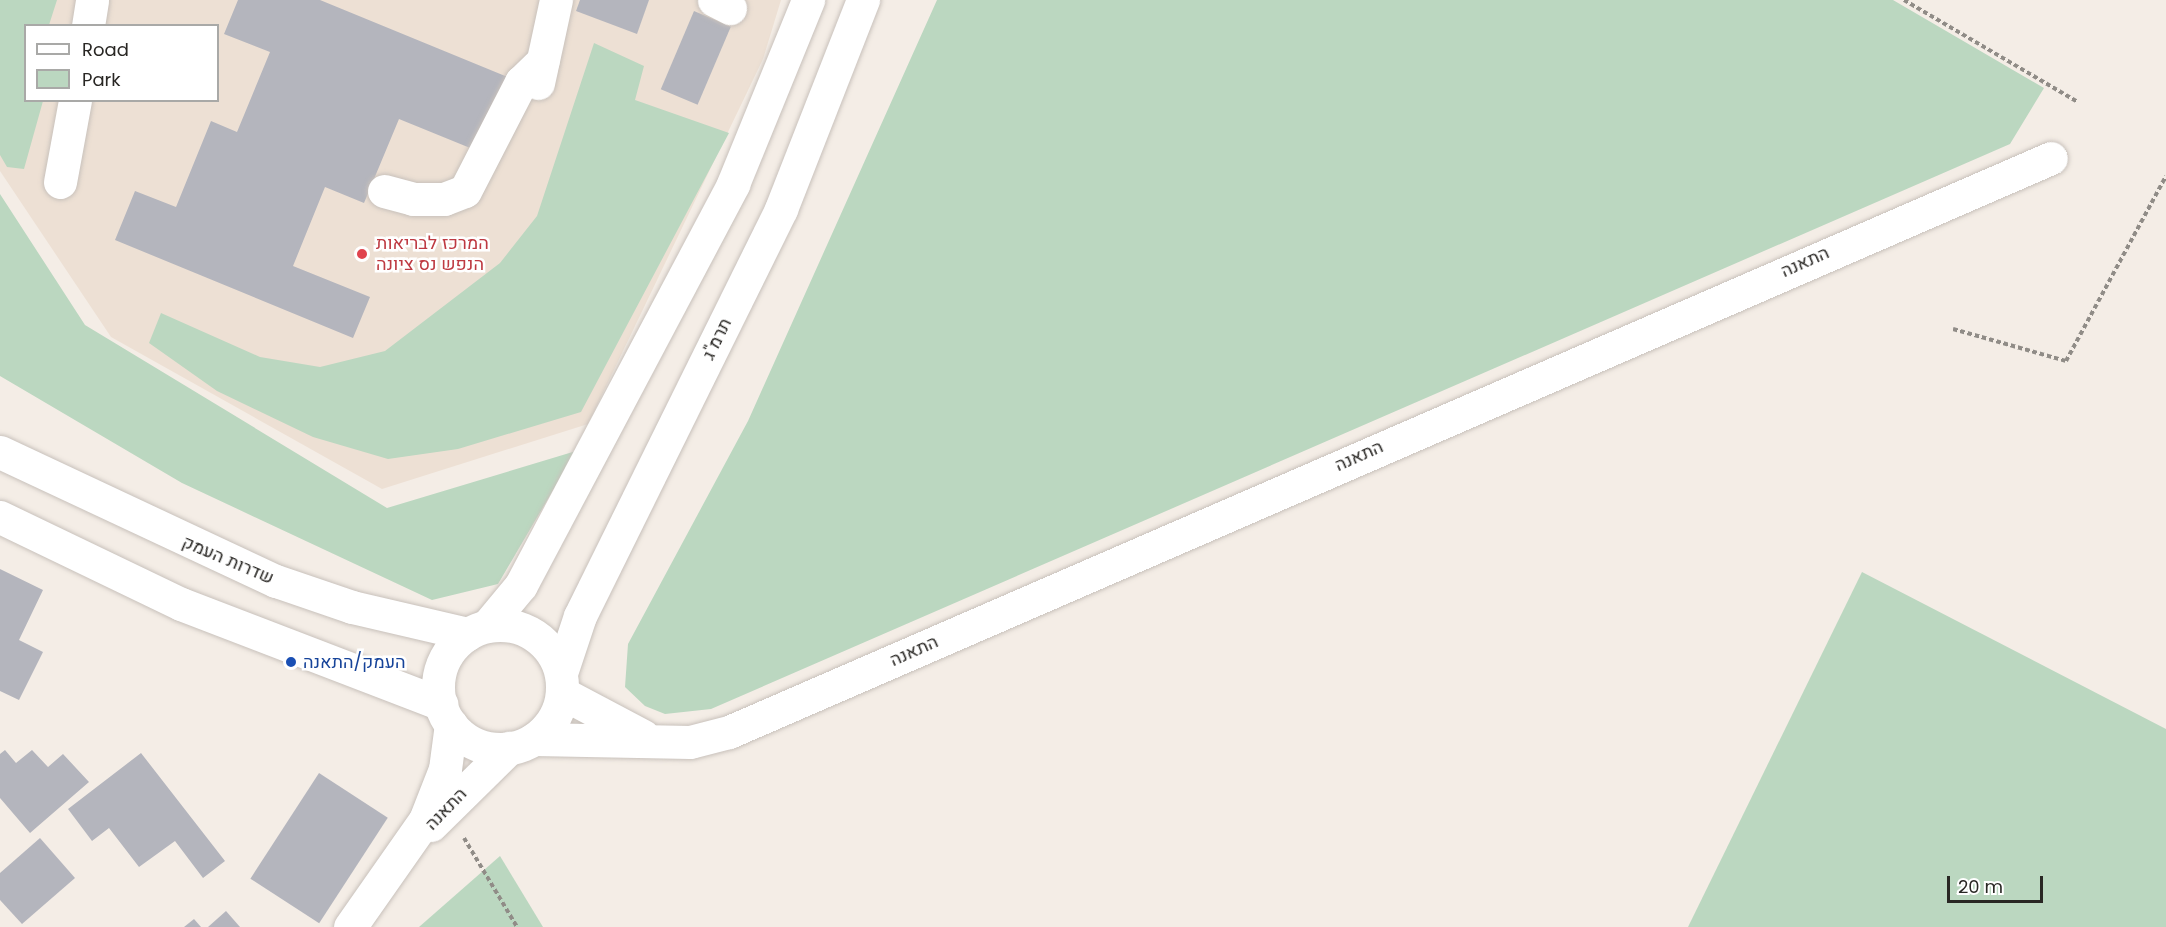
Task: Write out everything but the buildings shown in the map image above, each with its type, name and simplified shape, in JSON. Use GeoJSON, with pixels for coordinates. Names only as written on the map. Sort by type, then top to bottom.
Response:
{"type":"FeatureCollection","features":[{"type":"Feature","properties":{"kind":"street"},"geometry":{"type":"LineString","coordinates":[[88,24],[92,0]]}},
{"type":"Feature","properties":{"kind":"street"},"geometry":{"type":"LineString","coordinates":[[536,94],[556,0]]}},
{"type":"Feature","properties":{"kind":"street"},"geometry":{"type":"LineString","coordinates":[[446,714],[440,672],[455,644],[477,630],[520,585],[733,184],[808,0]]}},
{"type":"Feature","properties":{"kind":"street","name":"תרמ\"ג"},"geometry":{"type":"LineString","coordinates":[[562,683],[580,616],[781,209],[863,0]]}},
{"type":"Feature","properties":{"kind":"street"},"geometry":{"type":"LineString","coordinates":[[384,190],[413,200],[444,199],[465,191],[521,82],[543,61]]}},
{"type":"Feature","properties":{"kind":"street"},"geometry":{"type":"LineString","coordinates":[[60,182],[75,102]]}},
{"type":"Feature","properties":{"kind":"street","name":"התאנה"},"geometry":{"type":"LineString","coordinates":[[350,927],[411,845],[447,809],[521,743],[665,741],[729,732],[2051,158]]}},
{"type":"Feature","properties":{"kind":"street","name":"שדרות העמק"},"geometry":{"type":"LineString","coordinates":[[0,452],[276,581],[352,607],[477,630]]}},
{"type":"Feature","properties":{"kind":"street"},"geometry":{"type":"LineString","coordinates":[[0,517],[181,604],[446,714],[477,743],[521,743],[557,711],[562,683],[554,655],[533,635],[506,625],[477,630]]}},
{"type":"Feature","properties":{"kind":"street","name":"התאנה"},"geometry":{"type":"LineString","coordinates":[[562,683],[613,724],[665,741]]}},
{"type":"Feature","properties":{"kind":"street","name":"התאנה"},"geometry":{"type":"LineString","coordinates":[[411,845],[437,794],[446,714]]}},
{"type":"Feature","properties":{"kind":"path"},"geometry":{"type":"LineString","coordinates":[[1904,0],[2078,102]]}},
{"type":"Feature","properties":{"kind":"path"},"geometry":{"type":"LineString","coordinates":[[1953,329],[2066,361],[2166,176]]}},
{"type":"Feature","properties":{"kind":"path"},"geometry":{"type":"LineString","coordinates":[[447,809],[517,927]]}},
{"type":"Feature","properties":{"kind":"shaded area","name":"המרכז לבריאות הנפש נס ציונה"},"geometry":{"type":"Polygon","coordinates":[[[0,0],[781,0],[763,59],[588,424],[382,489],[111,337],[0,171],[0,0]]]}},
{"type":"Feature","properties":{"kind":"green space"},"geometry":{"type":"Polygon","coordinates":[[[0,0],[57,0],[49,24],[24,24],[24,102],[43,102],[24,169],[7,167],[0,155],[0,0]]]}},
{"type":"Feature","properties":{"kind":"green space"},"geometry":{"type":"Polygon","coordinates":[[[937,0],[1893,0],[2044,88],[2010,144],[711,709],[665,714],[645,706],[625,687],[628,644],[748,421],[937,0]]]}},
{"type":"Feature","properties":{"kind":"green space"},"geometry":{"type":"Polygon","coordinates":[[[594,43],[644,66],[635,100],[729,133],[581,412],[458,449],[388,459],[313,437],[217,391],[149,343],[161,313],[260,357],[320,367],[385,351],[500,263],[537,216],[594,43]]]}},
{"type":"Feature","properties":{"kind":"green space"},"geometry":{"type":"Polygon","coordinates":[[[0,194],[85,325],[387,508],[576,451],[498,584],[432,600],[182,483],[0,376],[0,194]]]}},
{"type":"Feature","properties":{"kind":"green space"},"geometry":{"type":"Polygon","coordinates":[[[1862,572],[2166,729],[2166,927],[1688,927],[1862,572]]]}},
{"type":"Feature","properties":{"kind":"green space"},"geometry":{"type":"Polygon","coordinates":[[[500,856],[543,927],[419,927],[500,856]]]}},
{"type":"Feature","properties":{"kind":"place","name":"המרכז לבריאות הנפש נס ציונה"},"geometry":{"type":"Point","coordinates":[362,254]}},
{"type":"Feature","properties":{"kind":"place","name":"העמק/התאנה"},"geometry":{"type":"Point","coordinates":[291,662]}}]}
